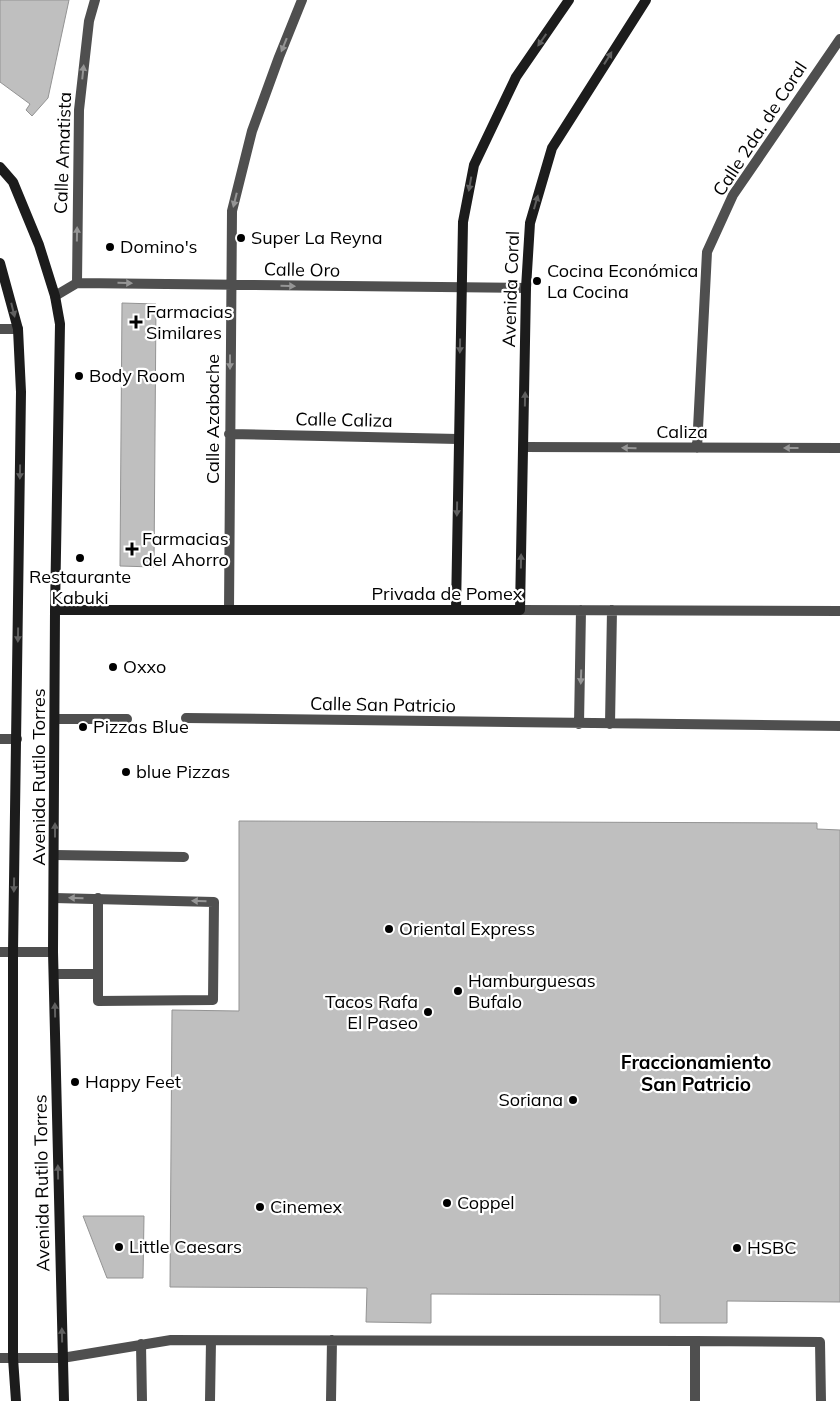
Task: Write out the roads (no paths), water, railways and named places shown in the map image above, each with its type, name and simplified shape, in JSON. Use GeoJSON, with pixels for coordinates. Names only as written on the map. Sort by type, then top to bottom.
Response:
{"type":"FeatureCollection","features":[{"type":"Feature","properties":{"kind":"main road"},"geometry":{"type":"LineString","coordinates":[[456,610],[463,222],[474,165],[516,77],[570,0]]}},
{"type":"Feature","properties":{"kind":"main road","name":"Avenida Coral"},"geometry":{"type":"LineString","coordinates":[[520,610],[526,288],[530,223],[552,148],[646,0]]}},
{"type":"Feature","properties":{"kind":"main road","name":"Avenida Rutilo Torres"},"geometry":{"type":"LineString","coordinates":[[0,167],[13,182],[39,245],[55,296],[60,324],[55,610],[54,974],[64,1401]]}},
{"type":"Feature","properties":{"kind":"main road","name":"Avenida Rutilo Torres"},"geometry":{"type":"LineString","coordinates":[[0,264],[18,329],[21,392],[13,952],[13,1358],[16,1401]]}},
{"type":"Feature","properties":{"kind":"main road","name":"Privada de Pomex"},"geometry":{"type":"LineString","coordinates":[[55,610],[520,610]]}},
{"type":"Feature","properties":{"kind":"street","name":"Calle Amatista"},"geometry":{"type":"LineString","coordinates":[[76,283],[79,110],[89,21],[96,0]]}},
{"type":"Feature","properties":{"kind":"street","name":"Calle Azabache"},"geometry":{"type":"LineString","coordinates":[[228,610],[232,211],[252,131],[302,0]]}},
{"type":"Feature","properties":{"kind":"street","name":"Calle 2da. de Coral"},"geometry":{"type":"LineString","coordinates":[[697,448],[707,252],[733,195],[840,38]]}},
{"type":"Feature","properties":{"kind":"street","name":"Calle Oro"},"geometry":{"type":"LineString","coordinates":[[76,283],[526,288]]}},
{"type":"Feature","properties":{"kind":"street"},"geometry":{"type":"LineString","coordinates":[[55,296],[76,283]]}},
{"type":"Feature","properties":{"kind":"street"},"geometry":{"type":"LineString","coordinates":[[0,329],[18,329]]}},
{"type":"Feature","properties":{"kind":"street","name":"Calle Caliza"},"geometry":{"type":"LineString","coordinates":[[229,434],[458,439]]}},
{"type":"Feature","properties":{"kind":"street","name":"Caliza"},"geometry":{"type":"LineString","coordinates":[[524,447],[840,448]]}},
{"type":"Feature","properties":{"kind":"street","name":"Privada de Pomex"},"geometry":{"type":"LineString","coordinates":[[520,610],[840,611]]}},
{"type":"Feature","properties":{"kind":"street"},"geometry":{"type":"LineString","coordinates":[[579,724],[581,610]]}},
{"type":"Feature","properties":{"kind":"street"},"geometry":{"type":"LineString","coordinates":[[610,724],[612,610]]}},
{"type":"Feature","properties":{"kind":"street"},"geometry":{"type":"LineString","coordinates":[[55,718],[128,719]]}},
{"type":"Feature","properties":{"kind":"street","name":"Calle San Patricio"},"geometry":{"type":"LineString","coordinates":[[186,718],[840,726]]}},
{"type":"Feature","properties":{"kind":"street"},"geometry":{"type":"LineString","coordinates":[[0,739],[17,739]]}},
{"type":"Feature","properties":{"kind":"street"},"geometry":{"type":"LineString","coordinates":[[55,855],[184,857]]}},
{"type":"Feature","properties":{"kind":"street"},"geometry":{"type":"LineString","coordinates":[[54,898],[98,898],[214,902],[213,1000],[98,1001],[98,898]]}},
{"type":"Feature","properties":{"kind":"street"},"geometry":{"type":"LineString","coordinates":[[0,952],[54,952]]}},
{"type":"Feature","properties":{"kind":"street"},"geometry":{"type":"LineString","coordinates":[[54,974],[98,974]]}},
{"type":"Feature","properties":{"kind":"street"},"geometry":{"type":"LineString","coordinates":[[0,1358],[62,1358],[172,1340],[820,1342],[822,1401]]}},
{"type":"Feature","properties":{"kind":"street"},"geometry":{"type":"LineString","coordinates":[[210,1401],[211,1340]]}},
{"type":"Feature","properties":{"kind":"street"},"geometry":{"type":"LineString","coordinates":[[331,1401],[332,1340]]}},
{"type":"Feature","properties":{"kind":"street"},"geometry":{"type":"LineString","coordinates":[[695,1341],[695,1401]]}},
{"type":"Feature","properties":{"kind":"street"},"geometry":{"type":"LineString","coordinates":[[141,1344],[142,1401]]}},
{"type":"Feature","properties":{"kind":"place","name":"Super La Reyna"},"geometry":{"type":"Point","coordinates":[241,238]}},
{"type":"Feature","properties":{"kind":"place","name":"Domino's"},"geometry":{"type":"Point","coordinates":[110,247]}},
{"type":"Feature","properties":{"kind":"place","name":"Cocina Económica La Cocina"},"geometry":{"type":"Point","coordinates":[537,281]}},
{"type":"Feature","properties":{"kind":"place","name":"Farmacias Similares"},"geometry":{"type":"Point","coordinates":[136,322]}},
{"type":"Feature","properties":{"kind":"place","name":"Body Room"},"geometry":{"type":"Point","coordinates":[79,376]}},
{"type":"Feature","properties":{"kind":"place","name":"Farmacias del Ahorro"},"geometry":{"type":"Point","coordinates":[132,549]}},
{"type":"Feature","properties":{"kind":"place","name":"Restaurante Kabuki"},"geometry":{"type":"Point","coordinates":[80,558]}},
{"type":"Feature","properties":{"kind":"place","name":"Oxxo"},"geometry":{"type":"Point","coordinates":[113,667]}},
{"type":"Feature","properties":{"kind":"place","name":"Pizzas Blue"},"geometry":{"type":"Point","coordinates":[83,727]}},
{"type":"Feature","properties":{"kind":"place","name":"blue Pizzas"},"geometry":{"type":"Point","coordinates":[126,772]}},
{"type":"Feature","properties":{"kind":"place","name":"Oriental Express"},"geometry":{"type":"Point","coordinates":[389,929]}},
{"type":"Feature","properties":{"kind":"place","name":"Hamburguesas Bufalo"},"geometry":{"type":"Point","coordinates":[458,991]}},
{"type":"Feature","properties":{"kind":"place","name":"Tacos Rafa El Paseo"},"geometry":{"type":"Point","coordinates":[428,1012]}},
{"type":"Feature","properties":{"kind":"place","name":"Happy Feet"},"geometry":{"type":"Point","coordinates":[75,1082]}},
{"type":"Feature","properties":{"kind":"place","name":"Soriana"},"geometry":{"type":"Point","coordinates":[573,1100]}},
{"type":"Feature","properties":{"kind":"place","name":"Coppel"},"geometry":{"type":"Point","coordinates":[447,1203]}},
{"type":"Feature","properties":{"kind":"place","name":"Cinemex"},"geometry":{"type":"Point","coordinates":[260,1207]}},
{"type":"Feature","properties":{"kind":"place","name":"Little Caesars"},"geometry":{"type":"Point","coordinates":[119,1247]}},
{"type":"Feature","properties":{"kind":"place","name":"HSBC"},"geometry":{"type":"Point","coordinates":[737,1248]}},
{"type":"Feature","properties":{"kind":"district","name":"Fraccionamiento San Patricio"},"geometry":{"type":"Point","coordinates":[696,1073]}}]}
